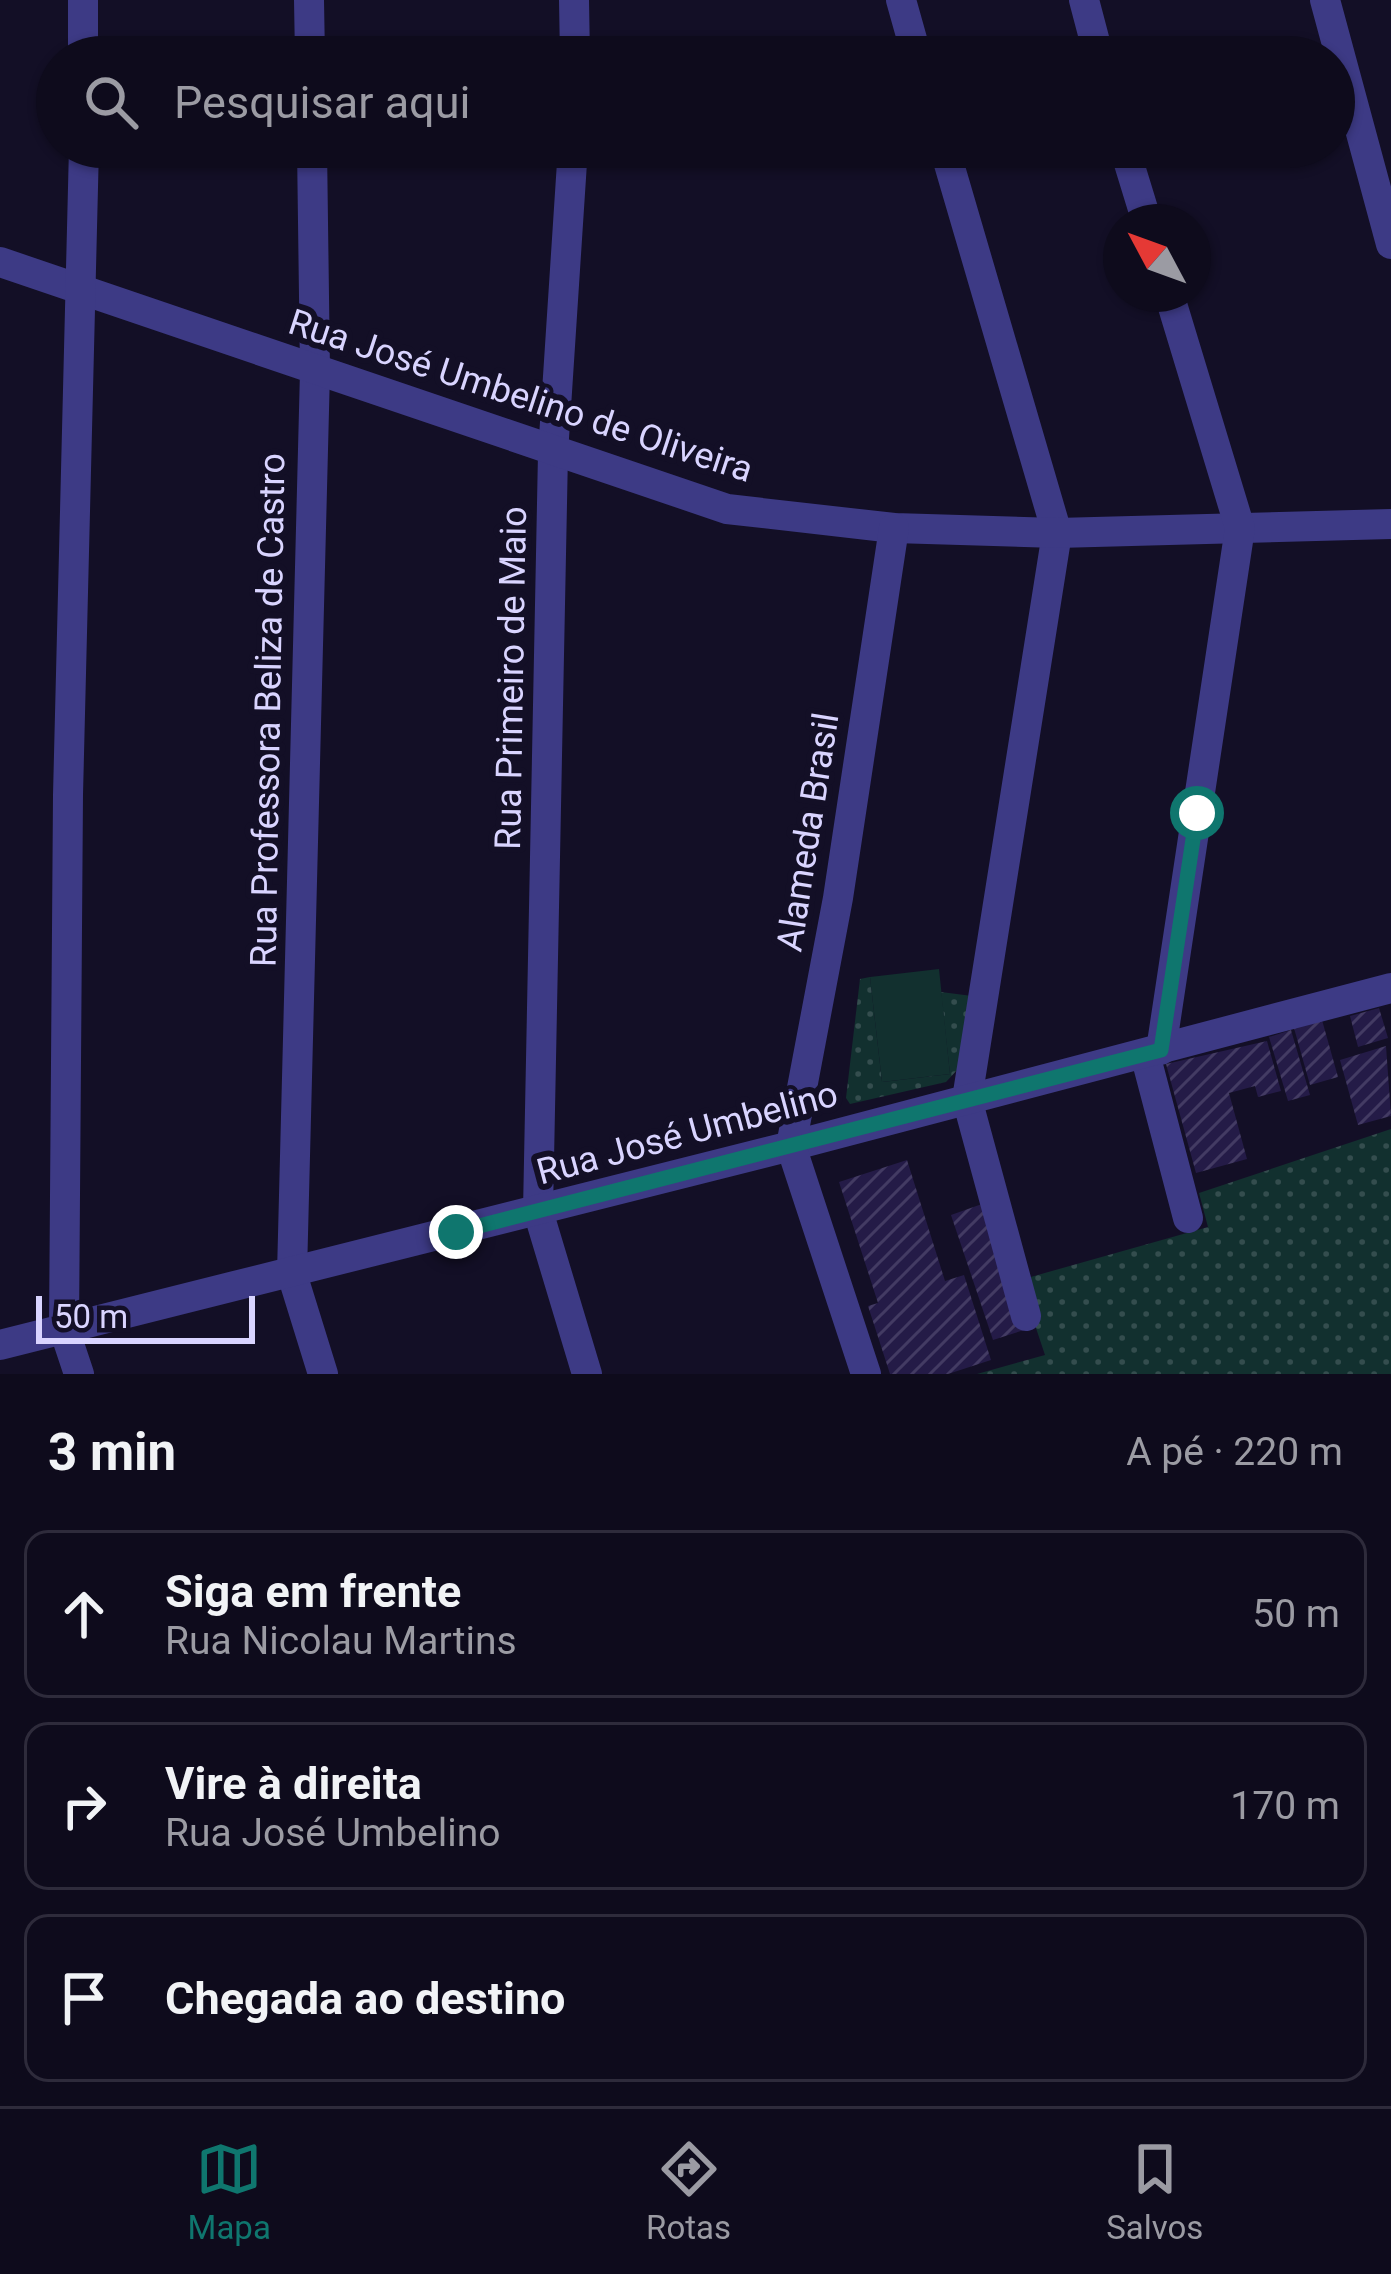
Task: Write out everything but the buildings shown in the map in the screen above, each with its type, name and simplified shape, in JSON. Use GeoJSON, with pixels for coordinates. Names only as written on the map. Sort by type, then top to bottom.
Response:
{"type":"FeatureCollection","features":[{"type":"Feature","properties":{"kind":"street"},"geometry":{"type":"LineString","coordinates":[[83,0],[83,36]]}},
{"type":"Feature","properties":{"kind":"street"},"geometry":{"type":"LineString","coordinates":[[309,0],[310,36]]}},
{"type":"Feature","properties":{"kind":"street"},"geometry":{"type":"LineString","coordinates":[[574,0],[575,36]]}},
{"type":"Feature","properties":{"kind":"street"},"geometry":{"type":"LineString","coordinates":[[901,0],[911,36]]}},
{"type":"Feature","properties":{"kind":"street"},"geometry":{"type":"LineString","coordinates":[[1084,0],[1093,36]]}},
{"type":"Feature","properties":{"kind":"street"},"geometry":{"type":"LineString","coordinates":[[1325,0],[1335,36]]}},
{"type":"Feature","properties":{"kind":"street"},"geometry":{"type":"LineString","coordinates":[[1355,111],[1391,244]]}},
{"type":"Feature","properties":{"kind":"street"},"geometry":{"type":"LineString","coordinates":[[79,1374],[64,1328],[68,795],[84,168]]}},
{"type":"Feature","properties":{"kind":"street","name":"Rua Professora Beliza de Castro"},"geometry":{"type":"LineString","coordinates":[[311,168],[315,371],[292,1274],[322,1374]]}},
{"type":"Feature","properties":{"kind":"street","name":"Rua Primeiro de Maio"},"geometry":{"type":"LineString","coordinates":[[572,168],[553,453],[538,1211],[587,1374]]}},
{"type":"Feature","properties":{"kind":"street"},"geometry":{"type":"LineString","coordinates":[[950,168],[1057,533],[967,1099],[1026,1316]]}},
{"type":"Feature","properties":{"kind":"street"},"geometry":{"type":"LineString","coordinates":[[1130,168],[1141,204]]}},
{"type":"Feature","properties":{"kind":"street","name":"Rua José Umbelino de Oliveira"},"geometry":{"type":"LineString","coordinates":[[0,262],[727,509],[894,528],[1057,533],[1391,524]]}},
{"type":"Feature","properties":{"kind":"street"},"geometry":{"type":"LineString","coordinates":[[1174,312],[1240,528],[1153,1052],[1188,1218]]}},
{"type":"Feature","properties":{"kind":"street","name":"Alameda Brasil"},"geometry":{"type":"LineString","coordinates":[[791,1146],[838,898],[894,528]]}},
{"type":"Feature","properties":{"kind":"street","name":"Rua José Umbelino"},"geometry":{"type":"LineString","coordinates":[[0,1345],[538,1211],[1391,988]]}},
{"type":"Feature","properties":{"kind":"street"},"geometry":{"type":"LineString","coordinates":[[791,1146],[866,1374]]}},
{"type":"Feature","properties":{"kind":"green space"},"geometry":{"type":"Polygon","coordinates":[[[939,969],[950,1074],[882,1082],[870,977],[939,969]]]}},
{"type":"Feature","properties":{"kind":"green space"},"geometry":{"type":"Polygon","coordinates":[[[870,977],[882,1082],[950,1074],[941,992],[972,996],[958,1069],[946,1082],[850,1104],[846,1098],[860,979],[870,977]]]}},
{"type":"Feature","properties":{"kind":"green space"},"geometry":{"type":"Polygon","coordinates":[[[1391,1129],[1391,1374],[977,1374],[1045,1355],[1020,1280],[1208,1227],[1199,1193],[1391,1129]]]}},
{"type":"Feature","properties":{"kind":"route"},"geometry":{"type":"LineString","coordinates":[[456,1232],[1161,1050],[1197,813]]}}]}
